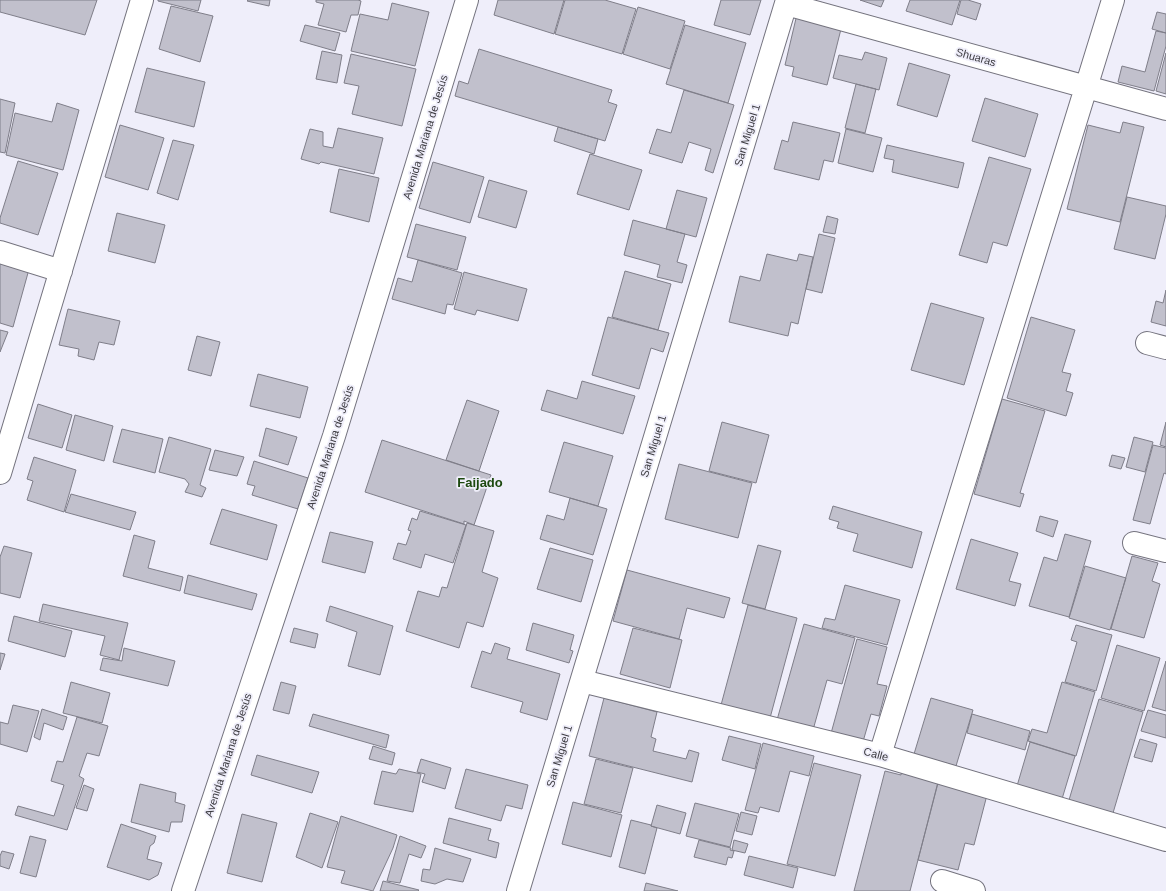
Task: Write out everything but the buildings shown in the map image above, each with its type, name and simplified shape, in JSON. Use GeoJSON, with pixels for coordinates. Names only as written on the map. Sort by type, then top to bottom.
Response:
{"type":"FeatureCollection","features":[{"type":"Feature","properties":{"kind":"street"},"geometry":{"type":"LineString","coordinates":[[0,473],[142,0]]}},
{"type":"Feature","properties":{"kind":"street","name":"Avenida Mariana de Jesús"},"geometry":{"type":"LineString","coordinates":[[183,891],[334,436],[467,0]]}},
{"type":"Feature","properties":{"kind":"street"},"geometry":{"type":"LineString","coordinates":[[880,755],[1113,0]]}},
{"type":"Feature","properties":{"kind":"street","name":"Shuaras"},"geometry":{"type":"LineString","coordinates":[[787,2],[1166,109]]}},
{"type":"Feature","properties":{"kind":"street","name":"San Miguel 1"},"geometry":{"type":"LineString","coordinates":[[518,891],[787,2]]}},
{"type":"Feature","properties":{"kind":"street"},"geometry":{"type":"LineString","coordinates":[[0,252],[61,271]]}},
{"type":"Feature","properties":{"kind":"street"},"geometry":{"type":"LineString","coordinates":[[1134,543],[1166,551]]}},
{"type":"Feature","properties":{"kind":"street","name":"Calle"},"geometry":{"type":"LineString","coordinates":[[582,681],[880,755],[1166,840]]}},
{"type":"Feature","properties":{"kind":"street"},"geometry":{"type":"LineString","coordinates":[[942,882],[974,891]]}},
{"type":"Feature","properties":{"kind":"district","name":"Faijado"},"geometry":{"type":"Point","coordinates":[480,482]}}]}
